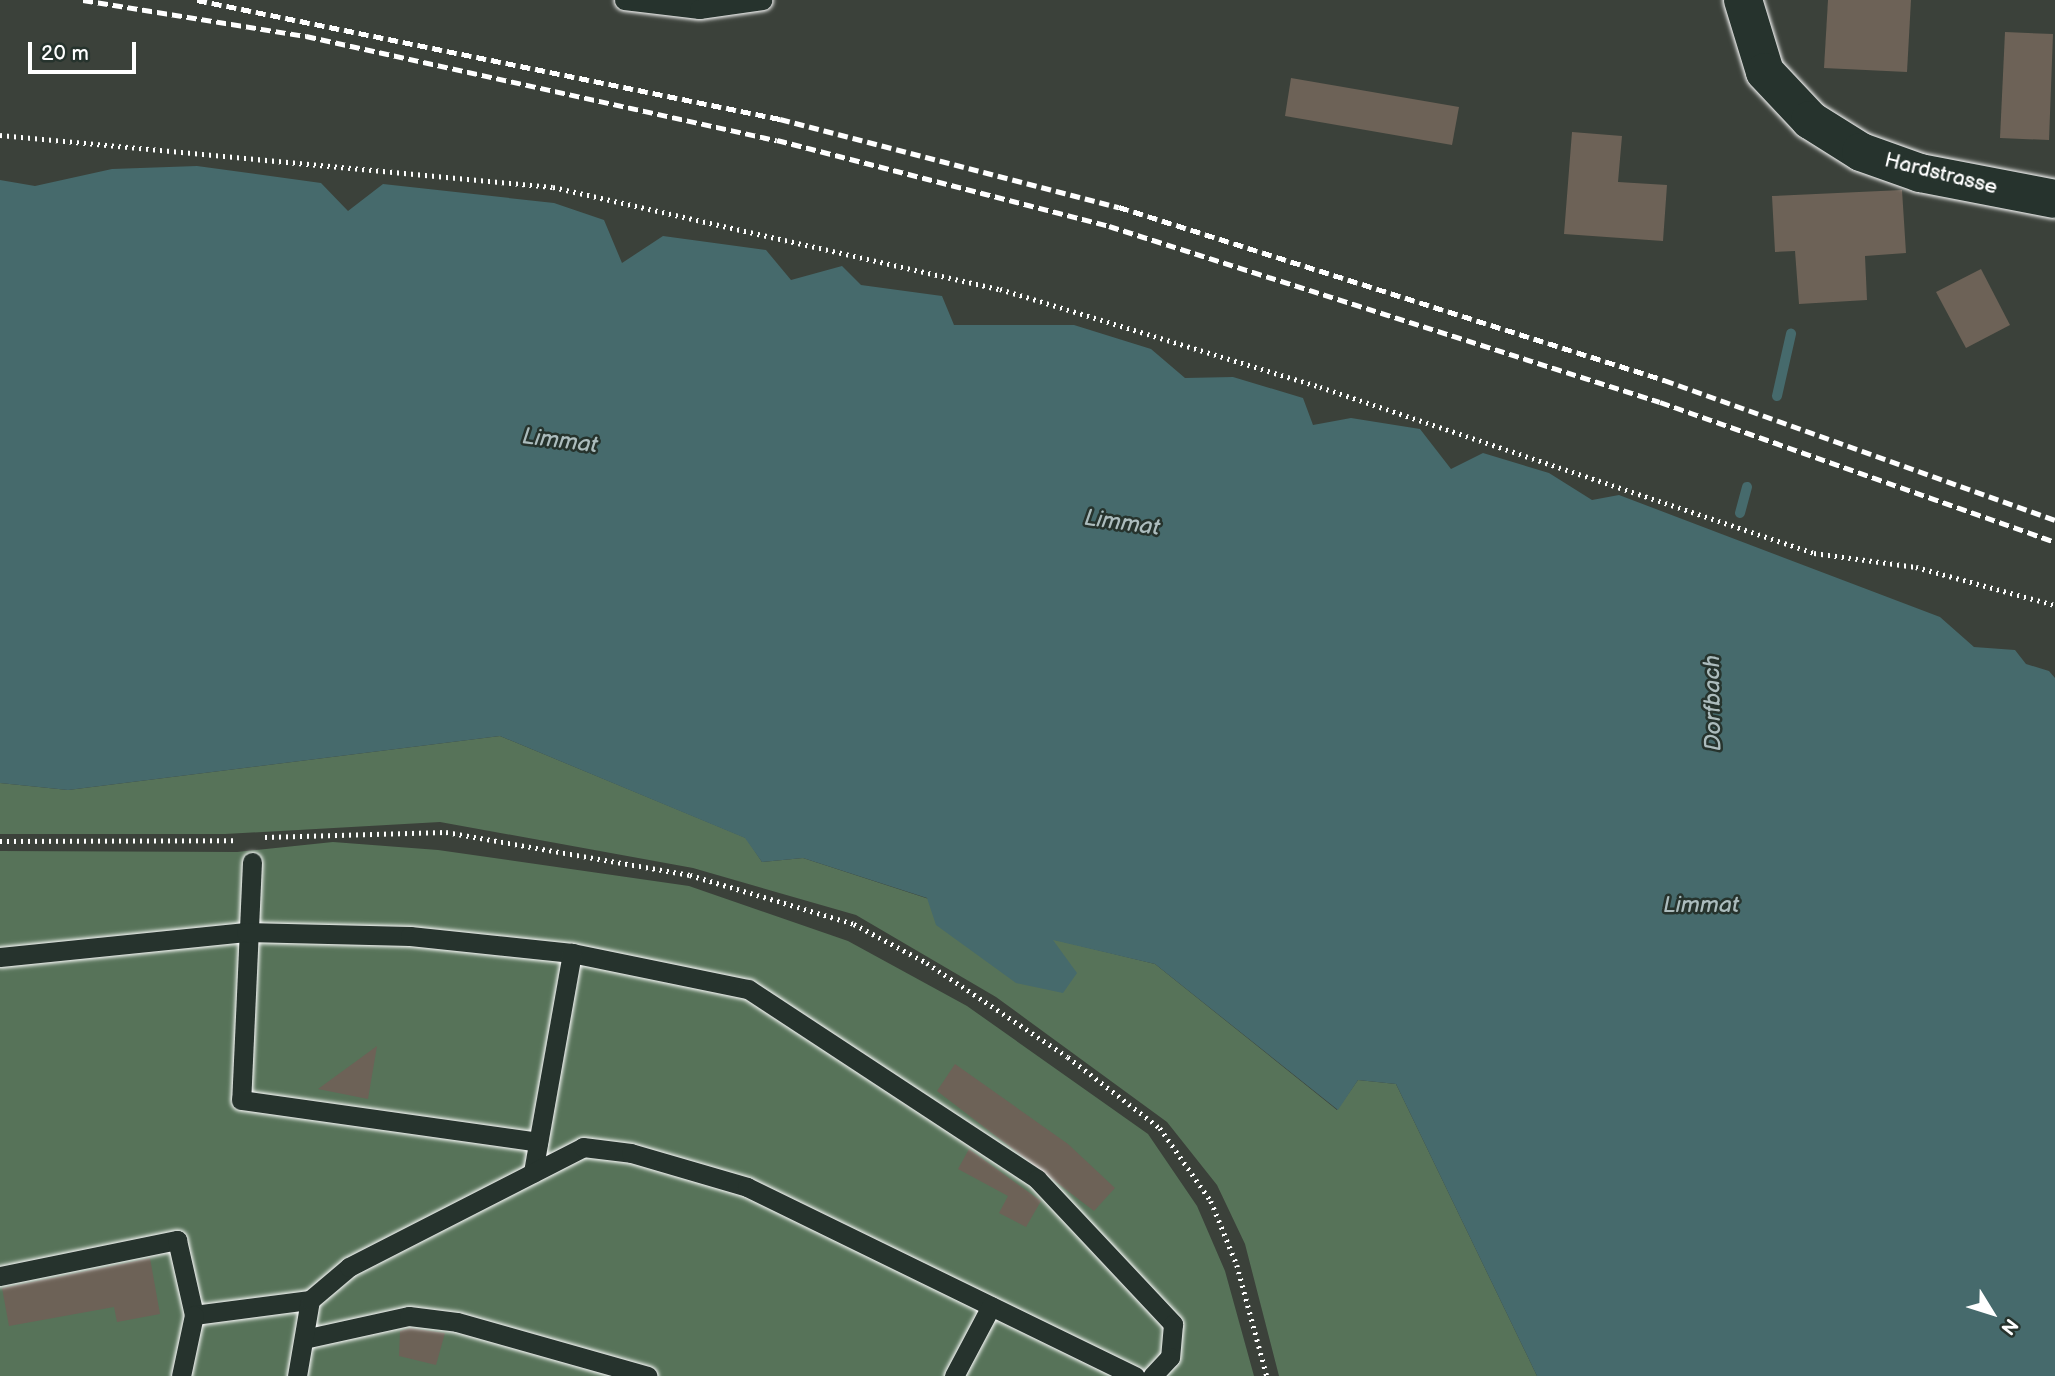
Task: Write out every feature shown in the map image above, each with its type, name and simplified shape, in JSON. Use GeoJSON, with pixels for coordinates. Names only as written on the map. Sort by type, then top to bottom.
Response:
{"type":"FeatureCollection","features":[{"type":"Feature","properties":{"kind":"street","name":"Hardstrasse"},"geometry":{"type":"LineString","coordinates":[[1743,0],[1765,72],[1810,120],[1840,139],[1920,173],[2055,200]]}},
{"type":"Feature","properties":{"kind":"lane"},"geometry":{"type":"LineString","coordinates":[[624,0],[699,9],[762,0]]}},
{"type":"Feature","properties":{"kind":"lane"},"geometry":{"type":"LineString","coordinates":[[252,862],[246,932],[241,1100],[538,1142]]}},
{"type":"Feature","properties":{"kind":"lane"},"geometry":{"type":"LineString","coordinates":[[0,957],[246,932],[410,936],[572,953],[748,989],[1037,1179],[1172,1324],[1170,1357],[1152,1376]]}},
{"type":"Feature","properties":{"kind":"lane"},"geometry":{"type":"LineString","coordinates":[[533,1173],[572,953]]}},
{"type":"Feature","properties":{"kind":"lane"},"geometry":{"type":"LineString","coordinates":[[194,1315],[310,1300],[349,1267],[583,1147],[644,1156],[747,1187],[1135,1376]]}},
{"type":"Feature","properties":{"kind":"lane"},"geometry":{"type":"LineString","coordinates":[[0,1276],[177,1240],[194,1315],[181,1376]]}},
{"type":"Feature","properties":{"kind":"lane"},"geometry":{"type":"LineString","coordinates":[[297,1376],[310,1300]]}},
{"type":"Feature","properties":{"kind":"lane"},"geometry":{"type":"LineString","coordinates":[[954,1376],[991,1306]]}},
{"type":"Feature","properties":{"kind":"lane"},"geometry":{"type":"LineString","coordinates":[[304,1339],[409,1316],[457,1322],[610,1368],[648,1376]]}},
{"type":"Feature","properties":{"kind":"path"},"geometry":{"type":"LineString","coordinates":[[0,135],[462,175],[553,187],[689,218],[1013,293],[1320,387],[1814,553],[1916,566],[2055,605]]}},
{"type":"Feature","properties":{"kind":"green space"},"geometry":{"type":"Polygon","coordinates":[[[500,736],[746,838],[762,862],[803,858],[1052,939],[1155,964],[1337,1110],[1358,1080],[1396,1084],[1537,1376],[1279,1376],[1245,1244],[1217,1185],[1167,1122],[996,997],[856,915],[693,868],[440,822],[225,834],[0,834],[0,783],[68,790],[500,736]]]}},
{"type":"Feature","properties":{"kind":"green space"},"geometry":{"type":"Polygon","coordinates":[[[333,842],[438,850],[689,886],[848,941],[967,1006],[1148,1134],[1197,1206],[1225,1271],[1254,1376],[0,1376],[0,851],[237,852],[333,842]]]}},
{"type":"Feature","properties":{"kind":"water","name":"Limmat"},"geometry":{"type":"Polygon","coordinates":[[[197,166],[321,183],[348,211],[383,184],[554,203],[604,220],[622,263],[663,236],[766,250],[791,280],[842,266],[861,285],[942,296],[954,325],[1074,325],[1151,349],[1185,378],[1233,377],[1303,398],[1313,425],[1351,418],[1420,429],[1451,469],[1483,453],[1549,473],[1592,500],[1619,495],[1940,617],[1974,647],[2015,650],[2026,664],[2049,671],[2055,678],[2055,1376],[1537,1376],[1396,1084],[1358,1080],[1338,1110],[1155,964],[1053,940],[1077,973],[1063,993],[1016,983],[936,925],[927,898],[803,858],[762,862],[745,838],[500,736],[68,790],[0,783],[0,180],[35,186],[112,169],[197,166]]]}},
{"type":"Feature","properties":{"kind":"building"},"geometry":{"type":"Polygon","coordinates":[[[1828,0],[1911,0],[1907,72],[1824,68],[1828,0]]]}},
{"type":"Feature","properties":{"kind":"building"},"geometry":{"type":"Polygon","coordinates":[[[2005,32],[2053,34],[2049,140],[2000,138],[2005,32]]]}},
{"type":"Feature","properties":{"kind":"building"},"geometry":{"type":"Polygon","coordinates":[[[1291,78],[1459,107],[1452,145],[1285,116],[1291,78]]]}},
{"type":"Feature","properties":{"kind":"building"},"geometry":{"type":"Polygon","coordinates":[[[1572,132],[1622,136],[1618,182],[1667,185],[1663,241],[1564,234],[1572,132]]]}},
{"type":"Feature","properties":{"kind":"building"},"geometry":{"type":"Polygon","coordinates":[[[1902,190],[1906,253],[1865,256],[1867,300],[1799,304],[1795,251],[1775,252],[1772,196],[1902,190]]]}},
{"type":"Feature","properties":{"kind":"building"},"geometry":{"type":"Polygon","coordinates":[[[1981,269],[2010,325],[1966,348],[1936,292],[1981,269]]]}},
{"type":"Feature","properties":{"kind":"building"},"geometry":{"type":"Polygon","coordinates":[[[377,1046],[368,1099],[318,1089],[377,1046]]]}},
{"type":"Feature","properties":{"kind":"building"},"geometry":{"type":"Polygon","coordinates":[[[955,1064],[1068,1144],[1115,1188],[1094,1211],[937,1091],[955,1064]]]}},
{"type":"Feature","properties":{"kind":"building"},"geometry":{"type":"Polygon","coordinates":[[[969,1149],[1041,1201],[1026,1227],[999,1213],[1008,1196],[958,1169],[969,1149]]]}},
{"type":"Feature","properties":{"kind":"building"},"geometry":{"type":"Polygon","coordinates":[[[150,1258],[160,1314],[117,1322],[114,1307],[9,1326],[2,1288],[150,1258]]]}},
{"type":"Feature","properties":{"kind":"building"},"geometry":{"type":"Polygon","coordinates":[[[410,1328],[445,1333],[436,1365],[399,1356],[400,1331],[410,1328]]]}},
{"type":"Feature","properties":{"kind":"waterway","name":"Dorfbach"},"geometry":{"type":"LineString","coordinates":[[1777,396],[1791,334]]}},
{"type":"Feature","properties":{"kind":"waterway","name":"Dorfbach"},"geometry":{"type":"LineString","coordinates":[[1740,513],[1747,487]]}},
{"type":"Feature","properties":{"kind":"railway"},"geometry":{"type":"LineString","coordinates":[[83,0],[306,36],[777,140],[1109,226],[1660,402],[2055,542]]}},
{"type":"Feature","properties":{"kind":"railway"},"geometry":{"type":"LineString","coordinates":[[197,0],[780,119],[1119,207],[1664,380],[2055,520]]}}]}
